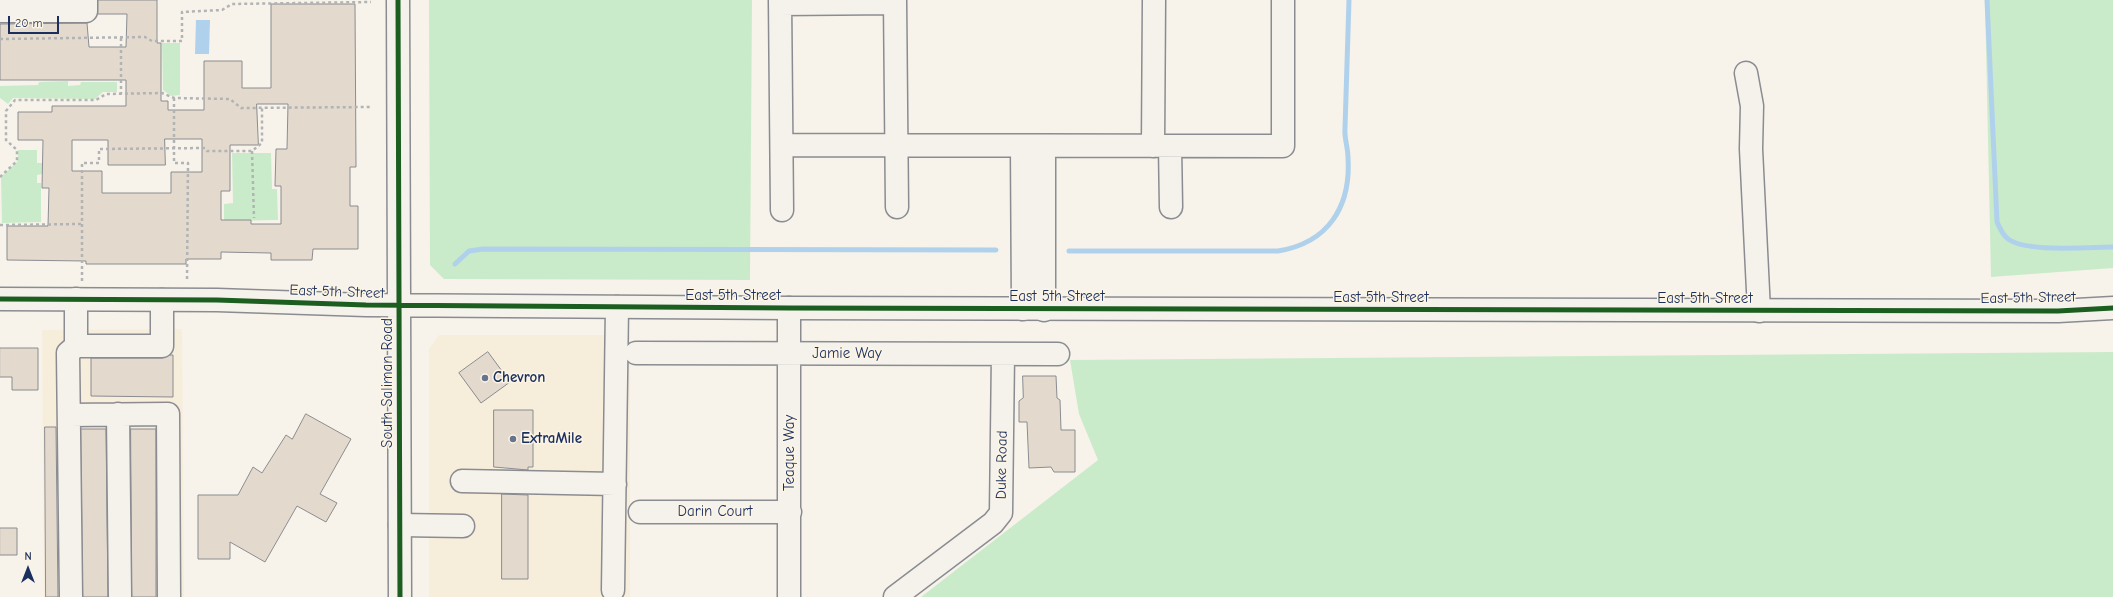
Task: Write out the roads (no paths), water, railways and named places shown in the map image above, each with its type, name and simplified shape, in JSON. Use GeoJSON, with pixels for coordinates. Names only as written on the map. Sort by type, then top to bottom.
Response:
{"type":"FeatureCollection","features":[{"type":"Feature","properties":{"kind":"street"},"geometry":{"type":"LineString","coordinates":[[0,11],[86,11],[86,0]]}},
{"type":"Feature","properties":{"kind":"street","name":"South Saliman Road"},"geometry":{"type":"LineString","coordinates":[[398,0],[400,597]]}},
{"type":"Feature","properties":{"kind":"street"},"geometry":{"type":"LineString","coordinates":[[1154,0],[1162,146],[1170,207]]}},
{"type":"Feature","properties":{"kind":"street"},"geometry":{"type":"LineString","coordinates":[[782,145],[1283,146],[1283,0]]}},
{"type":"Feature","properties":{"kind":"street"},"geometry":{"type":"LineString","coordinates":[[782,210],[780,2],[895,1],[897,207]]}},
{"type":"Feature","properties":{"kind":"street"},"geometry":{"type":"LineString","coordinates":[[1746,73],[1752,106],[1751,149],[1759,311]]}},
{"type":"Feature","properties":{"kind":"street"},"geometry":{"type":"LineString","coordinates":[[1022,146],[1022,195],[1034,309]]}},
{"type":"Feature","properties":{"kind":"street"},"geometry":{"type":"LineString","coordinates":[[1034,309],[1044,195],[1044,146]]}},
{"type":"Feature","properties":{"kind":"street"},"geometry":{"type":"LineString","coordinates":[[1022,195],[1044,195]]}},
{"type":"Feature","properties":{"kind":"street"},"geometry":{"type":"LineString","coordinates":[[76,346],[79,291]]}},
{"type":"Feature","properties":{"kind":"street","name":"East 5th Street"},"geometry":{"type":"LineString","coordinates":[[0,299],[79,291],[162,300],[400,305],[617,307],[1759,311],[2058,311],[2113,308]]}},
{"type":"Feature","properties":{"kind":"street"},"geometry":{"type":"LineString","coordinates":[[71,597],[70,415],[68,353],[76,346],[162,346],[162,300]]}},
{"type":"Feature","properties":{"kind":"street"},"geometry":{"type":"LineString","coordinates":[[612,590],[617,307]]}},
{"type":"Feature","properties":{"kind":"street","name":"Teaque Way"},"geometry":{"type":"LineString","coordinates":[[789,308],[790,597]]}},
{"type":"Feature","properties":{"kind":"street","name":"Jamie Way"},"geometry":{"type":"LineString","coordinates":[[636,353],[1058,354]]}},
{"type":"Feature","properties":{"kind":"street","name":"Duke Road"},"geometry":{"type":"LineString","coordinates":[[895,597],[993,523],[1001,513],[1003,354]]}},
{"type":"Feature","properties":{"kind":"street"},"geometry":{"type":"LineString","coordinates":[[118,414],[120,597]]}},
{"type":"Feature","properties":{"kind":"street"},"geometry":{"type":"LineString","coordinates":[[70,415],[168,414],[169,597]]}},
{"type":"Feature","properties":{"kind":"street"},"geometry":{"type":"LineString","coordinates":[[462,481],[615,484]]}},
{"type":"Feature","properties":{"kind":"street","name":"Darin Court"},"geometry":{"type":"LineString","coordinates":[[640,512],[790,512]]}},
{"type":"Feature","properties":{"kind":"street"},"geometry":{"type":"LineString","coordinates":[[400,525],[463,526]]}},
{"type":"Feature","properties":{"kind":"water"},"geometry":{"type":"Polygon","coordinates":[[[196,20],[210,20],[209,54],[195,54],[196,20]]]}},
{"type":"Feature","properties":{"kind":"waterway"},"geometry":{"type":"LineString","coordinates":[[1069,251],[1278,251],[1295,247],[1310,240],[1323,231],[1333,220],[1340,207],[1348,176],[1348,154],[1345,132],[1349,0]]}},
{"type":"Feature","properties":{"kind":"waterway"},"geometry":{"type":"LineString","coordinates":[[1987,0],[1997,222],[2000,229],[2007,238],[2015,243],[2027,246],[2057,248],[2113,247]]}},
{"type":"Feature","properties":{"kind":"waterway"},"geometry":{"type":"LineString","coordinates":[[455,264],[469,251],[483,249],[996,250]]}},
{"type":"Feature","properties":{"kind":"place","name":"Chevron"},"geometry":{"type":"Point","coordinates":[485,378]}},
{"type":"Feature","properties":{"kind":"place","name":"ExtraMile"},"geometry":{"type":"Point","coordinates":[513,439]}}]}
